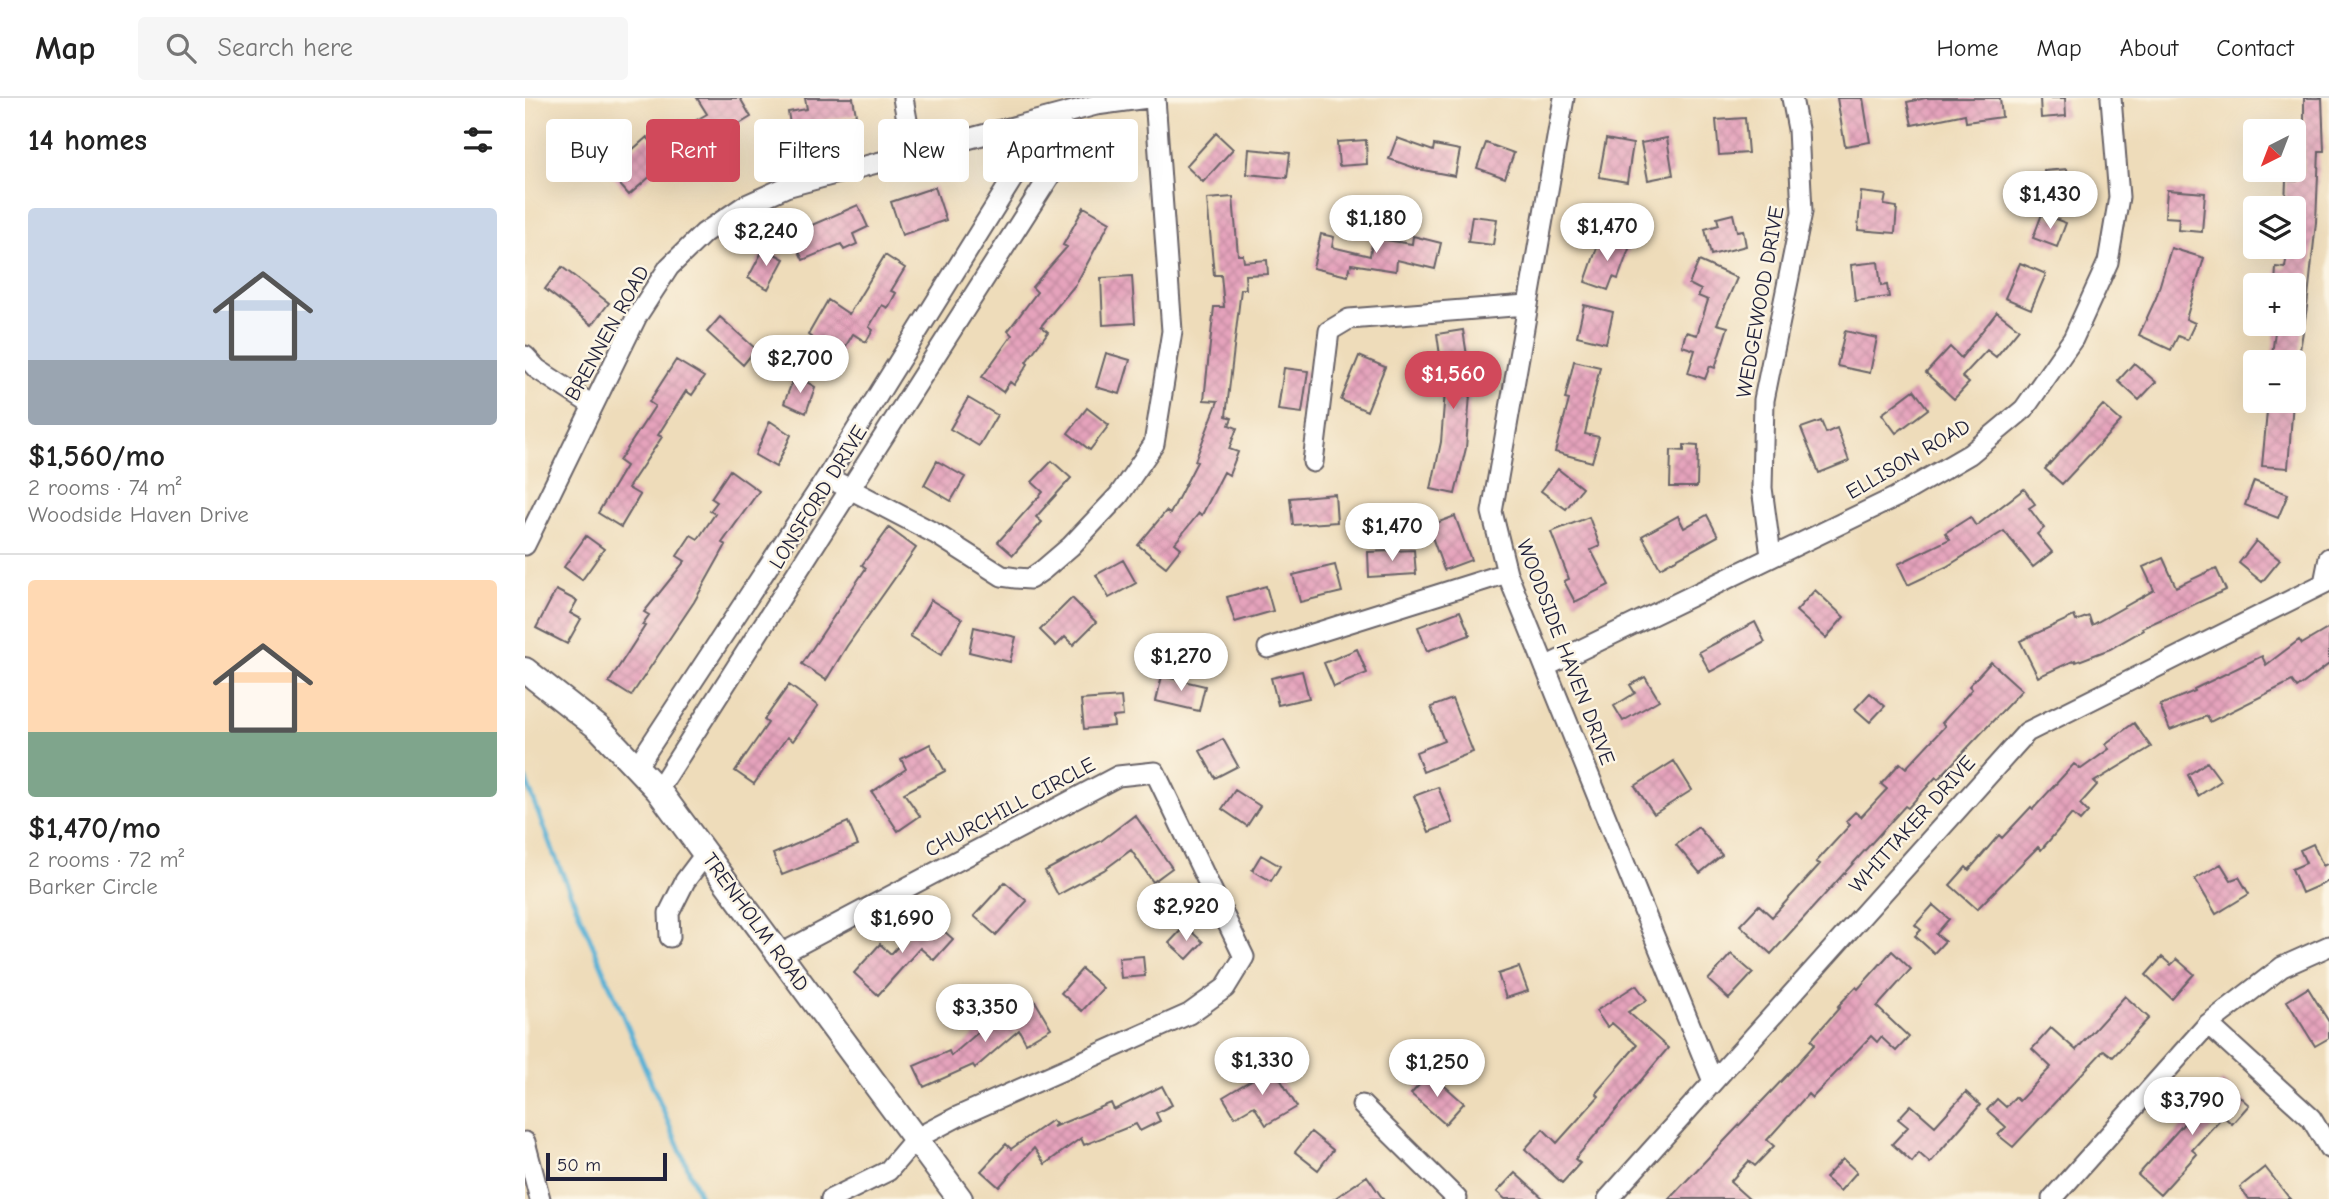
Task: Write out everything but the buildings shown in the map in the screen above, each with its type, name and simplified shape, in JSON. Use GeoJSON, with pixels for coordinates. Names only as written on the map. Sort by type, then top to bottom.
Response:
{"type":"FeatureCollection","features":[{"type":"Feature","properties":{"kind":"main road","name":"TRENHOLM ROAD"},"geometry":{"type":"LineString","coordinates":[[525,670],[582,715],[637,766],[658,790],[960,1199]]}},
{"type":"Feature","properties":{"kind":"street"},"geometry":{"type":"LineString","coordinates":[[903,98],[907,119]]}},
{"type":"Feature","properties":{"kind":"street","name":"BRENNEN ROAD"},"geometry":{"type":"LineString","coordinates":[[1046,119],[1109,103],[1147,98]]}},
{"type":"Feature","properties":{"kind":"street"},"geometry":{"type":"LineString","coordinates":[[827,477],[936,534],[1002,576],[1030,579],[1071,546],[1119,495],[1154,444],[1172,331],[1155,98]]}},
{"type":"Feature","properties":{"kind":"street","name":"WOODSIDE HAVEN DRIVE"},"geometry":{"type":"LineString","coordinates":[[1565,98],[1526,305],[1492,512],[1507,573],[1712,1079]]}},
{"type":"Feature","properties":{"kind":"street","name":"WEDGEWOOD DRIVE"},"geometry":{"type":"LineString","coordinates":[[1771,556],[1762,488],[1764,400],[1802,212],[1798,129],[1792,98]]}},
{"type":"Feature","properties":{"kind":"street","name":"ELLISON ROAD"},"geometry":{"type":"LineString","coordinates":[[1545,667],[1896,497],[1970,454],[2024,409],[2073,339],[2108,262],[2119,197],[2111,98]]}},
{"type":"Feature","properties":{"kind":"street","name":"LONSFORD DRIVE"},"geometry":{"type":"LineString","coordinates":[[658,790],[1055,168],[1064,139],[1061,115]]}},
{"type":"Feature","properties":{"kind":"street","name":"BRENNEN ROAD"},"geometry":{"type":"LineString","coordinates":[[525,545],[592,405],[653,289],[669,267],[704,233],[744,206],[786,187],[878,162]]}},
{"type":"Feature","properties":{"kind":"street","name":"LONSFORD DRIVE"},"geometry":{"type":"LineString","coordinates":[[637,766],[827,477],[1011,182]]}},
{"type":"Feature","properties":{"kind":"street"},"geometry":{"type":"LineString","coordinates":[[1313,462],[1329,331],[1349,319],[1526,305]]}},
{"type":"Feature","properties":{"kind":"street"},"geometry":{"type":"LineString","coordinates":[[525,356],[537,369],[592,405]]}},
{"type":"Feature","properties":{"kind":"street"},"geometry":{"type":"LineString","coordinates":[[2327,582],[2329,558]]}},
{"type":"Feature","properties":{"kind":"street"},"geometry":{"type":"LineString","coordinates":[[1268,648],[1507,573]]}},
{"type":"Feature","properties":{"kind":"street","name":"WHITTAKER DRIVE"},"geometry":{"type":"LineString","coordinates":[[1608,1199],[1712,1079],[2027,732],[2327,582]]}},
{"type":"Feature","properties":{"kind":"street","name":"CHURCHILL CIRCLE"},"geometry":{"type":"LineString","coordinates":[[779,955],[1118,776],[1155,772],[1244,957],[1225,988],[1189,1014],[957,1117],[915,1139]]}},
{"type":"Feature","properties":{"kind":"street"},"geometry":{"type":"LineString","coordinates":[[670,937],[669,913],[685,881],[706,853]]}},
{"type":"Feature","properties":{"kind":"street"},"geometry":{"type":"LineString","coordinates":[[2052,1199],[2208,1024],[2282,967],[2329,946]]}},
{"type":"Feature","properties":{"kind":"street"},"geometry":{"type":"LineString","coordinates":[[2208,1024],[2311,1118],[2329,1148]]}},
{"type":"Feature","properties":{"kind":"street"},"geometry":{"type":"LineString","coordinates":[[1361,1105],[1457,1199]]}},
{"type":"Feature","properties":{"kind":"street"},"geometry":{"type":"LineString","coordinates":[[831,1199],[888,1171],[915,1139]]}},
{"type":"Feature","properties":{"kind":"street"},"geometry":{"type":"LineString","coordinates":[[525,1142],[540,1199]]}},
{"type":"Feature","properties":{"kind":"waterway"},"geometry":{"type":"LineString","coordinates":[[525,778],[554,854],[701,1199]]}}]}
